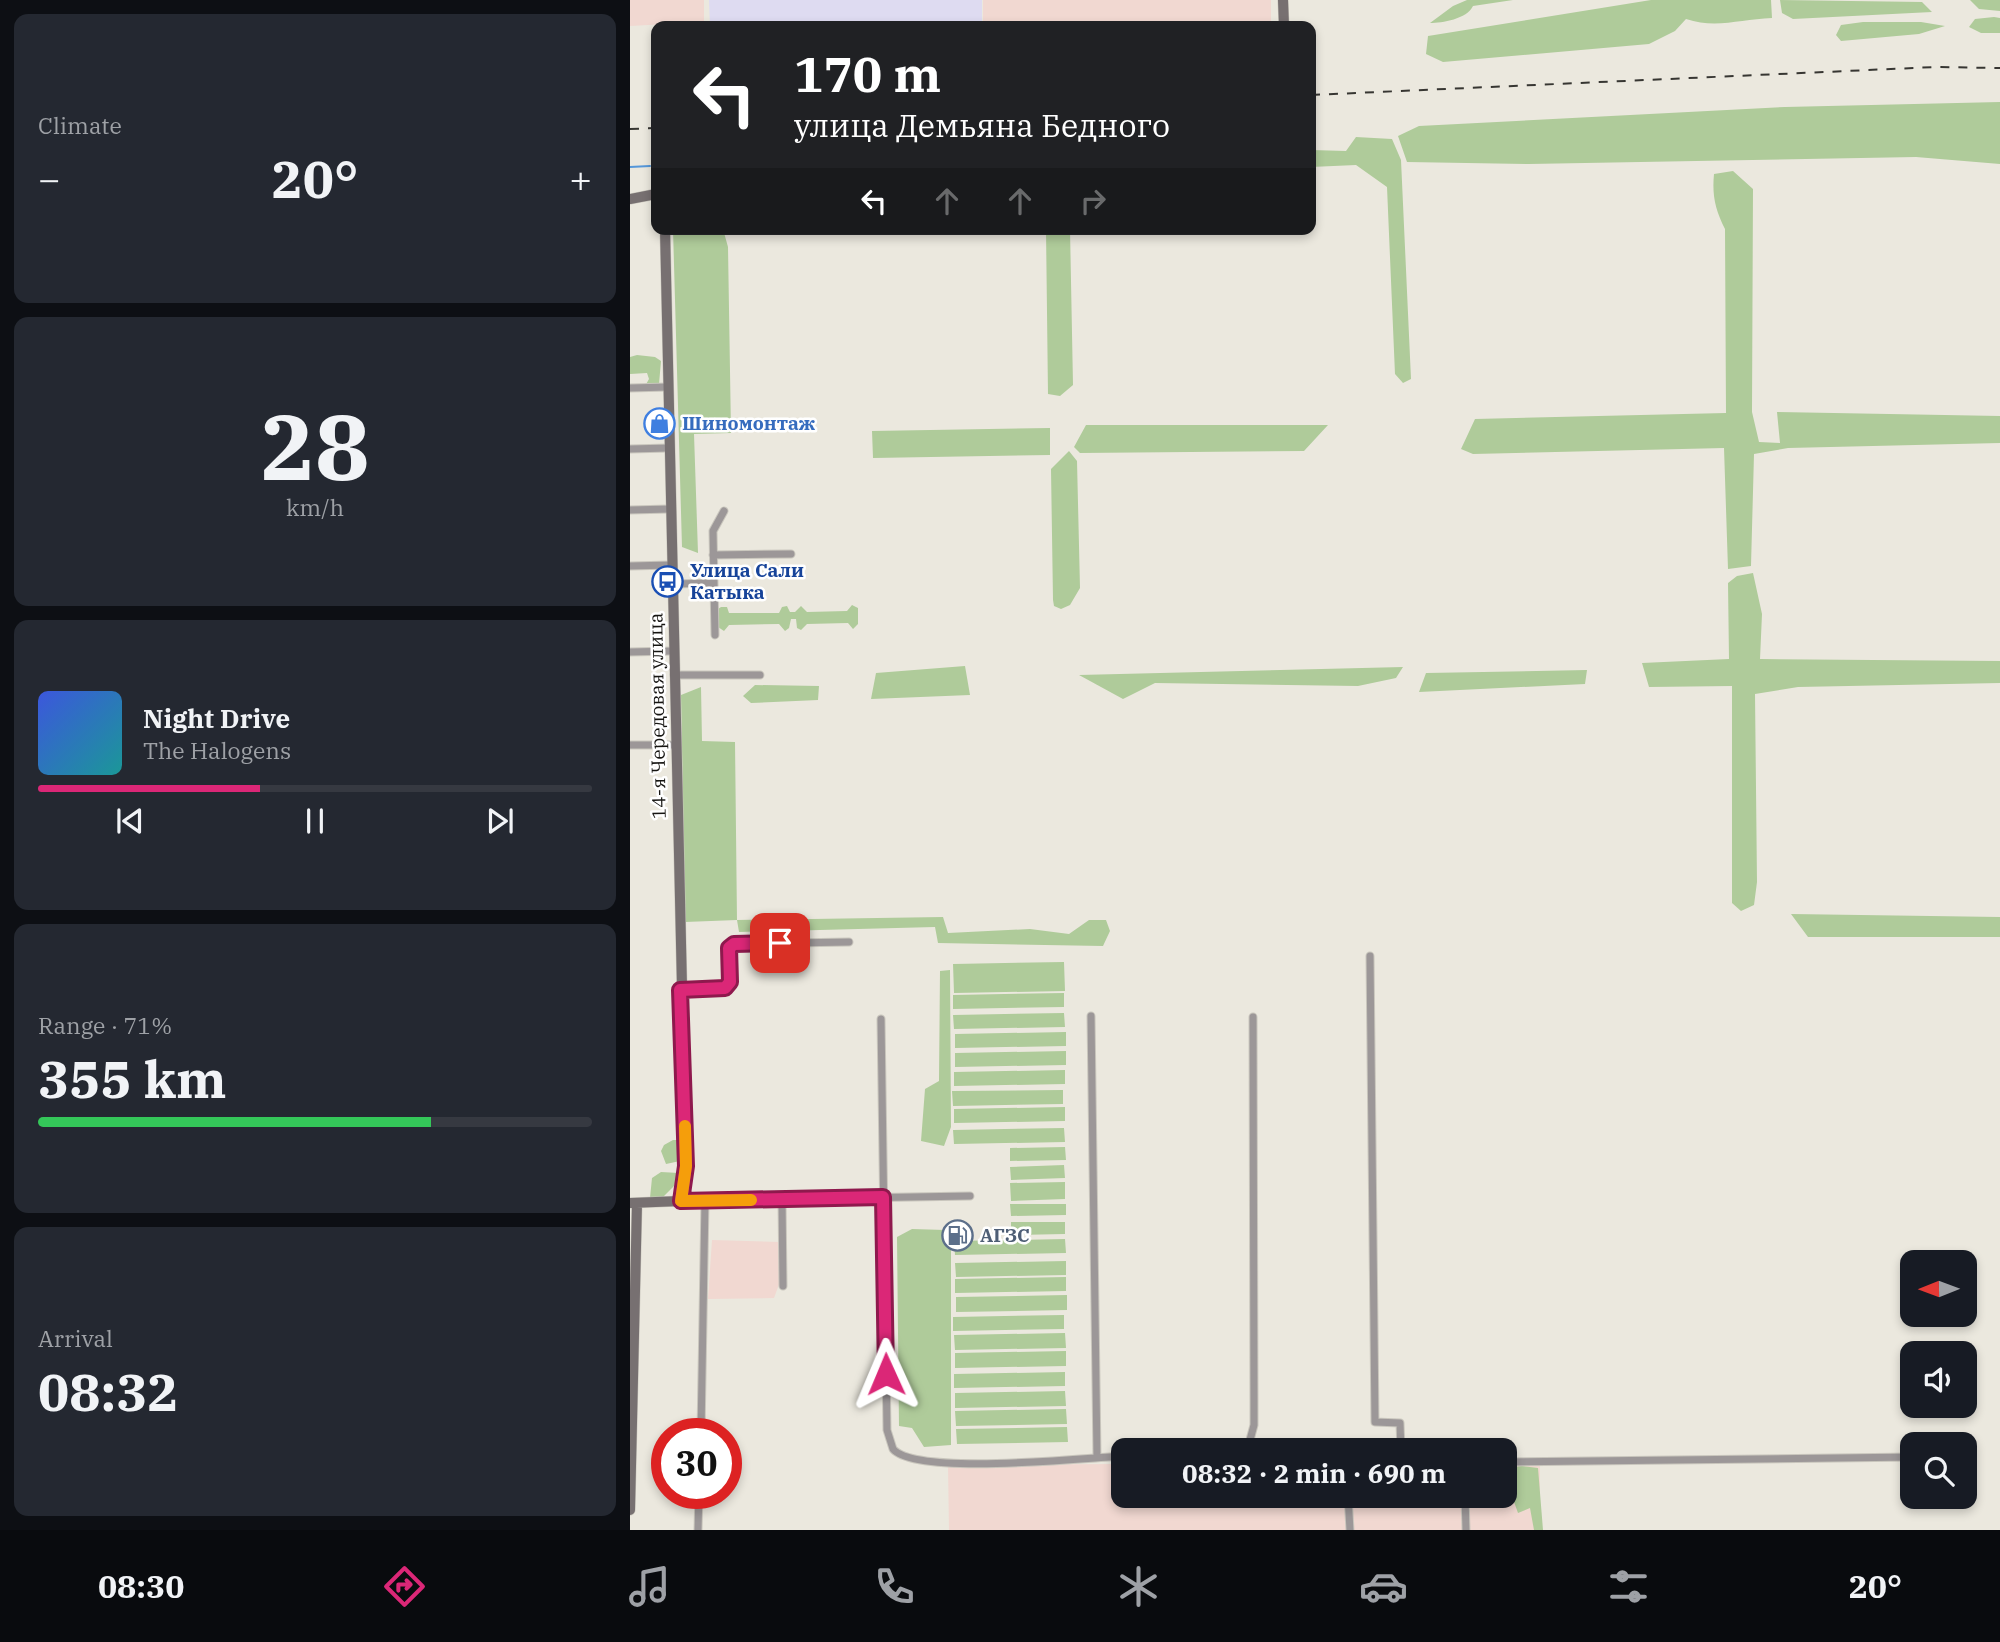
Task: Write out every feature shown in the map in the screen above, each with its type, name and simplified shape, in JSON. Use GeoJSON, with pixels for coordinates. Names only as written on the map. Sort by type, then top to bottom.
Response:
{"type":"FeatureCollection","features":[{"type":"Feature","properties":{"kind":"main road"},"geometry":{"type":"LineString","coordinates":[[1283,0],[1284,21]]}},
{"type":"Feature","properties":{"kind":"main road"},"geometry":{"type":"LineString","coordinates":[[630,199],[651,195]]}},
{"type":"Feature","properties":{"kind":"main road","name":"14-я Чередовая улица"},"geometry":{"type":"LineString","coordinates":[[665,235],[686,1166],[681,1201]]}},
{"type":"Feature","properties":{"kind":"main road"},"geometry":{"type":"LineString","coordinates":[[630,1510],[634,1203],[681,1201]]}},
{"type":"Feature","properties":{"kind":"street"},"geometry":{"type":"LineString","coordinates":[[630,388],[668,387]]}},
{"type":"Feature","properties":{"kind":"street"},"geometry":{"type":"LineString","coordinates":[[630,449],[669,449]]}},
{"type":"Feature","properties":{"kind":"street"},"geometry":{"type":"LineString","coordinates":[[630,510],[670,509]]}},
{"type":"Feature","properties":{"kind":"street"},"geometry":{"type":"LineString","coordinates":[[715,635],[713,531],[724,511]]}},
{"type":"Feature","properties":{"kind":"street"},"geometry":{"type":"LineString","coordinates":[[713,555],[791,554]]}},
{"type":"Feature","properties":{"kind":"street"},"geometry":{"type":"LineString","coordinates":[[630,566],[671,565]]}},
{"type":"Feature","properties":{"kind":"street"},"geometry":{"type":"LineString","coordinates":[[672,584],[714,583]]}},
{"type":"Feature","properties":{"kind":"street"},"geometry":{"type":"LineString","coordinates":[[630,652],[673,651]]}},
{"type":"Feature","properties":{"kind":"street"},"geometry":{"type":"LineString","coordinates":[[674,675],[760,675]]}},
{"type":"Feature","properties":{"kind":"street"},"geometry":{"type":"LineString","coordinates":[[630,745],[675,745]]}},
{"type":"Feature","properties":{"kind":"street"},"geometry":{"type":"LineString","coordinates":[[680,990],[725,988],[730,982],[729,948],[734,944],[849,942]]}},
{"type":"Feature","properties":{"kind":"street"},"geometry":{"type":"LineString","coordinates":[[1370,956],[1375,1422],[1400,1423],[1401,1438]]}},
{"type":"Feature","properties":{"kind":"street"},"geometry":{"type":"LineString","coordinates":[[1091,1016],[1097,1457]]}},
{"type":"Feature","properties":{"kind":"street"},"geometry":{"type":"LineString","coordinates":[[1250,1438],[1254,1425],[1253,1017]]}},
{"type":"Feature","properties":{"kind":"street"},"geometry":{"type":"LineString","coordinates":[[881,1019],[887,1430],[896,1453],[916,1461],[949,1462],[1111,1456]]}},
{"type":"Feature","properties":{"kind":"street"},"geometry":{"type":"LineString","coordinates":[[681,1201],[970,1196]]}},
{"type":"Feature","properties":{"kind":"street"},"geometry":{"type":"LineString","coordinates":[[782,1199],[783,1286]]}},
{"type":"Feature","properties":{"kind":"street"},"geometry":{"type":"LineString","coordinates":[[701,1418],[705,1201]]}},
{"type":"Feature","properties":{"kind":"street"},"geometry":{"type":"LineString","coordinates":[[1517,1462],[1900,1457]]}},
{"type":"Feature","properties":{"kind":"street"},"geometry":{"type":"LineString","coordinates":[[1349,1508],[1350,1530]]}},
{"type":"Feature","properties":{"kind":"street"},"geometry":{"type":"LineString","coordinates":[[1465,1508],[1466,1530]]}},
{"type":"Feature","properties":{"kind":"street"},"geometry":{"type":"LineString","coordinates":[[698,1530],[699,1509]]}},
{"type":"Feature","properties":{"kind":"shaded area"},"geometry":{"type":"Polygon","coordinates":[[[630,0],[704,0],[704,21],[651,21],[651,25],[630,26],[630,0]]]}},
{"type":"Feature","properties":{"kind":"shaded area"},"geometry":{"type":"Polygon","coordinates":[[[709,0],[982,0],[982,21],[710,21],[709,0]]]}},
{"type":"Feature","properties":{"kind":"shaded area"},"geometry":{"type":"Polygon","coordinates":[[[983,0],[1271,0],[1271,21],[983,21],[983,0]]]}},
{"type":"Feature","properties":{"kind":"shaded area"},"geometry":{"type":"Polygon","coordinates":[[[712,1240],[780,1242],[781,1279],[774,1298],[708,1299],[712,1240]]]}},
{"type":"Feature","properties":{"kind":"shaded area"},"geometry":{"type":"Polygon","coordinates":[[[1111,1464],[1111,1508],[1517,1508],[1517,1464],[1540,1464],[1540,1530],[949,1530],[948,1465],[1111,1464]]]}},
{"type":"Feature","properties":{"kind":"green space"},"geometry":{"type":"Polygon","coordinates":[[[1467,0],[1513,0],[1473,6],[1460,17],[1430,23],[1453,6],[1467,0]]]}},
{"type":"Feature","properties":{"kind":"green space"},"geometry":{"type":"Polygon","coordinates":[[[1651,0],[1771,0],[1772,18],[1718,23],[1686,19],[1675,31],[1649,44],[1443,62],[1426,54],[1428,36],[1651,0]]]}},
{"type":"Feature","properties":{"kind":"green space"},"geometry":{"type":"Polygon","coordinates":[[[1780,0],[1922,2],[1932,12],[1793,19],[1782,13],[1780,0]]]}},
{"type":"Feature","properties":{"kind":"green space"},"geometry":{"type":"Polygon","coordinates":[[[1970,0],[2000,0],[2000,11],[1979,9],[1970,0]]]}},
{"type":"Feature","properties":{"kind":"green space"},"geometry":{"type":"Polygon","coordinates":[[[2000,18],[2000,33],[1981,33],[1969,27],[1975,19],[2000,18]]]}},
{"type":"Feature","properties":{"kind":"green space"},"geometry":{"type":"Polygon","coordinates":[[[1863,22],[1921,22],[1945,26],[1919,34],[1841,41],[1836,35],[1841,25],[1863,22]]]}},
{"type":"Feature","properties":{"kind":"green space"},"geometry":{"type":"Polygon","coordinates":[[[2000,102],[2000,164],[1916,157],[1529,164],[1407,162],[1398,136],[1419,126],[1785,107],[2000,102]]]}},
{"type":"Feature","properties":{"kind":"green space"},"geometry":{"type":"Polygon","coordinates":[[[1356,137],[1392,139],[1401,160],[1411,379],[1403,383],[1395,374],[1387,187],[1356,165],[1316,167],[1316,150],[1346,151],[1356,137]]]}},
{"type":"Feature","properties":{"kind":"green space"},"geometry":{"type":"Polygon","coordinates":[[[1733,171],[1753,189],[1752,412],[1759,442],[1780,443],[1777,412],[2000,416],[2000,443],[1788,448],[1754,454],[1751,566],[1728,569],[1724,448],[1473,454],[1461,449],[1475,419],[1726,413],[1725,229],[1715,202],[1713,182],[1714,174],[1733,171]]]}},
{"type":"Feature","properties":{"kind":"green space"},"geometry":{"type":"Polygon","coordinates":[[[673,235],[725,235],[728,247],[731,433],[694,434],[698,553],[682,547],[673,235]]]}},
{"type":"Feature","properties":{"kind":"green space"},"geometry":{"type":"Polygon","coordinates":[[[1046,235],[1070,235],[1073,385],[1060,396],[1048,394],[1046,235]]]}},
{"type":"Feature","properties":{"kind":"green space"},"geometry":{"type":"Polygon","coordinates":[[[630,357],[655,357],[661,361],[659,384],[645,386],[649,379],[647,373],[630,374],[630,357]]]}},
{"type":"Feature","properties":{"kind":"green space"},"geometry":{"type":"Polygon","coordinates":[[[1086,425],[1328,425],[1304,451],[1080,453],[1074,447],[1086,425]]]}},
{"type":"Feature","properties":{"kind":"green space"},"geometry":{"type":"Polygon","coordinates":[[[1050,428],[1050,455],[873,458],[872,431],[1050,428]]]}},
{"type":"Feature","properties":{"kind":"green space"},"geometry":{"type":"Polygon","coordinates":[[[1069,451],[1077,461],[1080,588],[1070,605],[1061,609],[1054,606],[1053,600],[1051,469],[1069,451]]]}},
{"type":"Feature","properties":{"kind":"green space"},"geometry":{"type":"Polygon","coordinates":[[[1753,573],[1762,614],[1760,659],[2000,661],[2000,683],[1798,687],[1755,694],[1757,882],[1754,905],[1741,911],[1732,903],[1732,686],[1649,687],[1642,663],[1729,659],[1728,583],[1737,576],[1753,573]]]}},
{"type":"Feature","properties":{"kind":"green space"},"geometry":{"type":"Polygon","coordinates":[[[852,605],[858,608],[858,624],[853,629],[848,623],[807,624],[801,630],[797,628],[796,619],[791,619],[789,628],[785,631],[779,624],[729,625],[724,631],[718,627],[718,609],[721,607],[727,607],[729,613],[779,613],[782,607],[787,606],[790,612],[795,612],[801,606],[807,612],[847,611],[852,605]]]}},
{"type":"Feature","properties":{"kind":"green space"},"geometry":{"type":"Polygon","coordinates":[[[965,666],[970,695],[871,699],[876,673],[965,666]]]}},
{"type":"Feature","properties":{"kind":"green space"},"geometry":{"type":"Polygon","coordinates":[[[1403,667],[1396,678],[1358,686],[1155,683],[1123,699],[1079,675],[1403,667]]]}},
{"type":"Feature","properties":{"kind":"green space"},"geometry":{"type":"Polygon","coordinates":[[[1587,670],[1585,684],[1419,692],[1426,673],[1587,670]]]}},
{"type":"Feature","properties":{"kind":"green space"},"geometry":{"type":"Polygon","coordinates":[[[755,685],[819,686],[818,700],[751,703],[743,696],[755,685]]]}},
{"type":"Feature","properties":{"kind":"green space"},"geometry":{"type":"Polygon","coordinates":[[[701,687],[702,741],[735,742],[737,920],[685,922],[681,695],[701,687]]]}},
{"type":"Feature","properties":{"kind":"green space"},"geometry":{"type":"Polygon","coordinates":[[[1791,914],[2000,917],[2000,937],[1808,937],[1791,914]]]}},
{"type":"Feature","properties":{"kind":"green space"},"geometry":{"type":"Polygon","coordinates":[[[943,917],[948,933],[1030,929],[1069,934],[1089,920],[1106,920],[1110,931],[1103,946],[938,943],[935,927],[739,932],[737,920],[943,917]]]}},
{"type":"Feature","properties":{"kind":"green space"},"geometry":{"type":"Polygon","coordinates":[[[1064,962],[1065,991],[954,993],[953,964],[1064,962]]]}},
{"type":"Feature","properties":{"kind":"green space"},"geometry":{"type":"Polygon","coordinates":[[[950,970],[951,1127],[944,1146],[921,1141],[925,1089],[939,1081],[940,971],[950,970]]]}},
{"type":"Feature","properties":{"kind":"green space"},"geometry":{"type":"Polygon","coordinates":[[[1064,993],[1064,1007],[953,1009],[953,995],[1064,993]]]}},
{"type":"Feature","properties":{"kind":"green space"},"geometry":{"type":"Polygon","coordinates":[[[1064,1013],[1065,1027],[954,1029],[953,1015],[1064,1013]]]}},
{"type":"Feature","properties":{"kind":"green space"},"geometry":{"type":"Polygon","coordinates":[[[1066,1032],[1066,1046],[955,1048],[955,1034],[1066,1032]]]}},
{"type":"Feature","properties":{"kind":"green space"},"geometry":{"type":"Polygon","coordinates":[[[1066,1051],[1066,1065],[955,1067],[955,1053],[1066,1051]]]}},
{"type":"Feature","properties":{"kind":"green space"},"geometry":{"type":"Polygon","coordinates":[[[1065,1070],[1065,1084],[954,1086],[954,1072],[1065,1070]]]}},
{"type":"Feature","properties":{"kind":"green space"},"geometry":{"type":"Polygon","coordinates":[[[1063,1090],[1063,1104],[953,1106],[952,1091],[1063,1090]]]}},
{"type":"Feature","properties":{"kind":"green space"},"geometry":{"type":"Polygon","coordinates":[[[1065,1107],[1065,1121],[954,1123],[954,1109],[1065,1107]]]}},
{"type":"Feature","properties":{"kind":"green space"},"geometry":{"type":"Polygon","coordinates":[[[1064,1128],[1065,1142],[954,1144],[953,1130],[1064,1128]]]}},
{"type":"Feature","properties":{"kind":"green space"},"geometry":{"type":"Polygon","coordinates":[[[680,1140],[680,1161],[666,1164],[661,1151],[664,1145],[680,1140]]]}},
{"type":"Feature","properties":{"kind":"green space"},"geometry":{"type":"Polygon","coordinates":[[[1065,1147],[1066,1160],[1010,1161],[1010,1148],[1065,1147]]]}},
{"type":"Feature","properties":{"kind":"green space"},"geometry":{"type":"Polygon","coordinates":[[[1064,1165],[1065,1178],[1011,1180],[1010,1167],[1064,1165]]]}},
{"type":"Feature","properties":{"kind":"green space"},"geometry":{"type":"Polygon","coordinates":[[[661,1172],[679,1173],[674,1186],[661,1199],[650,1198],[652,1178],[661,1172]]]}},
{"type":"Feature","properties":{"kind":"green space"},"geometry":{"type":"Polygon","coordinates":[[[1065,1182],[1065,1199],[1011,1201],[1010,1183],[1065,1182]]]}},
{"type":"Feature","properties":{"kind":"green space"},"geometry":{"type":"Polygon","coordinates":[[[1010,1204],[1066,1204],[1066,1215],[1011,1216],[1010,1204]]]}},
{"type":"Feature","properties":{"kind":"green space"},"geometry":{"type":"Polygon","coordinates":[[[1011,1222],[1065,1222],[1065,1234],[1011,1235],[1011,1222]]]}},
{"type":"Feature","properties":{"kind":"green space"},"geometry":{"type":"Polygon","coordinates":[[[912,1229],[945,1230],[951,1241],[951,1445],[924,1447],[912,1428],[899,1426],[897,1237],[912,1229]]]}},
{"type":"Feature","properties":{"kind":"green space"},"geometry":{"type":"Polygon","coordinates":[[[1065,1239],[1066,1253],[955,1255],[954,1241],[1065,1239]]]}},
{"type":"Feature","properties":{"kind":"green space"},"geometry":{"type":"Polygon","coordinates":[[[1066,1261],[1066,1275],[956,1277],[955,1263],[1066,1261]]]}},
{"type":"Feature","properties":{"kind":"green space"},"geometry":{"type":"Polygon","coordinates":[[[1066,1277],[1066,1291],[955,1293],[955,1279],[1066,1277]]]}},
{"type":"Feature","properties":{"kind":"green space"},"geometry":{"type":"Polygon","coordinates":[[[1067,1295],[1067,1310],[956,1312],[956,1297],[1067,1295]]]}},
{"type":"Feature","properties":{"kind":"green space"},"geometry":{"type":"Polygon","coordinates":[[[1064,1315],[1064,1329],[953,1331],[953,1317],[1064,1315]]]}},
{"type":"Feature","properties":{"kind":"green space"},"geometry":{"type":"Polygon","coordinates":[[[1065,1333],[1066,1348],[955,1350],[954,1335],[1065,1333]]]}},
{"type":"Feature","properties":{"kind":"green space"},"geometry":{"type":"Polygon","coordinates":[[[1066,1351],[1066,1366],[955,1368],[955,1353],[1066,1351]]]}},
{"type":"Feature","properties":{"kind":"green space"},"geometry":{"type":"Polygon","coordinates":[[[1065,1372],[1065,1386],[954,1388],[954,1374],[1065,1372]]]}},
{"type":"Feature","properties":{"kind":"green space"},"geometry":{"type":"Polygon","coordinates":[[[1065,1391],[1066,1406],[955,1408],[955,1393],[1065,1391]]]}},
{"type":"Feature","properties":{"kind":"green space"},"geometry":{"type":"Polygon","coordinates":[[[1066,1409],[1067,1424],[956,1426],[955,1411],[1066,1409]]]}},
{"type":"Feature","properties":{"kind":"green space"},"geometry":{"type":"Polygon","coordinates":[[[1067,1427],[1068,1442],[957,1444],[956,1429],[1067,1427]]]}},
{"type":"Feature","properties":{"kind":"green space"},"geometry":{"type":"Polygon","coordinates":[[[1517,1467],[1538,1468],[1543,1530],[1534,1530],[1530,1508],[1518,1513],[1517,1467]]]}},
{"type":"Feature","properties":{"kind":"waterway"},"geometry":{"type":"LineString","coordinates":[[630,167],[650,166]]}},
{"type":"Feature","properties":{"kind":"railway"},"geometry":{"type":"LineString","coordinates":[[1316,95],[1936,67],[2000,68]]}},
{"type":"Feature","properties":{"kind":"railway"},"geometry":{"type":"LineString","coordinates":[[630,129],[651,128]]}},
{"type":"Feature","properties":{"kind":"slow traffic"},"geometry":{"type":"LineString","coordinates":[[685,1126],[686,1166],[681,1201],[751,1200]]}},
{"type":"Feature","properties":{"kind":"place","name":"Шиномонтаж"},"geometry":{"type":"Point","coordinates":[659,423]}},
{"type":"Feature","properties":{"kind":"place","name":"Улица Сали Катыка"},"geometry":{"type":"Point","coordinates":[667,581]}},
{"type":"Feature","properties":{"kind":"place","name":"АГЗС"},"geometry":{"type":"Point","coordinates":[957,1235]}},
{"type":"Feature","properties":{"kind":"route"},"geometry":{"type":"LineString","coordinates":[[780,943],[734,944],[729,948],[730,982],[725,988],[680,990],[686,1166],[681,1201],[883,1197],[886,1374]]}}]}
